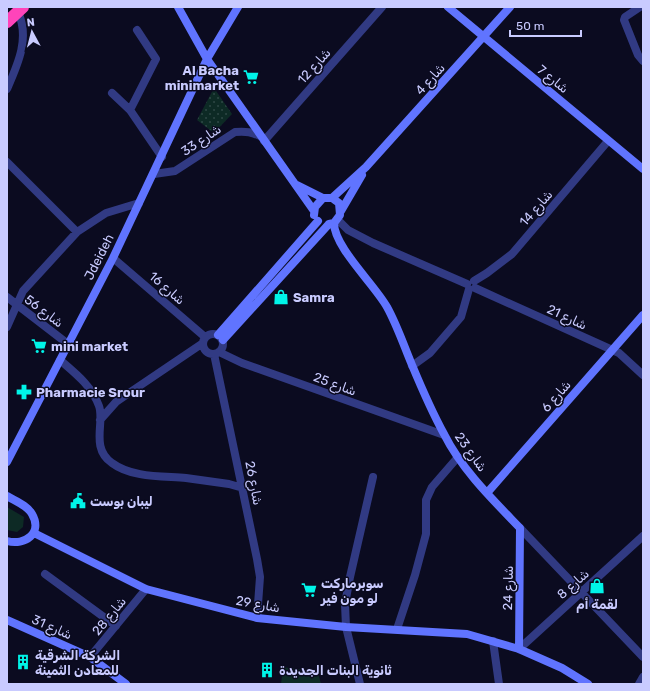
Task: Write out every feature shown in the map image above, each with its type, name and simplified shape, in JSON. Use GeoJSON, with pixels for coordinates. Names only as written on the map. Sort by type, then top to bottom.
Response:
{"type":"FeatureCollection","features":[{"type":"Feature","properties":{"kind":"highway"},"geometry":{"type":"LineString","coordinates":[[7,22],[20,9]]}},
{"type":"Feature","properties":{"kind":"street"},"geometry":{"type":"LineString","coordinates":[[178,7],[207,59],[314,211],[318,222]]}},
{"type":"Feature","properties":{"kind":"street","name":"Jdeideh"},"geometry":{"type":"LineString","coordinates":[[7,462],[113,258],[207,59],[238,7]]}},
{"type":"Feature","properties":{"kind":"street","name":"شارع 12"},"geometry":{"type":"LineString","coordinates":[[263,139],[382,7]]}},
{"type":"Feature","properties":{"kind":"street","name":"شارع 7"},"geometry":{"type":"LineString","coordinates":[[448,7],[483,38],[643,169]]}},
{"type":"Feature","properties":{"kind":"street","name":"شارع 4"},"geometry":{"type":"LineString","coordinates":[[332,198],[366,167],[510,7]]}},
{"type":"Feature","properties":{"kind":"street"},"geometry":{"type":"LineString","coordinates":[[640,7],[625,17],[624,20],[638,55],[643,61]]}},
{"type":"Feature","properties":{"kind":"street"},"geometry":{"type":"LineString","coordinates":[[7,89],[20,59],[23,42],[23,28],[20,9]]}},
{"type":"Feature","properties":{"kind":"street"},"geometry":{"type":"LineString","coordinates":[[130,110],[156,59],[137,30]]}},
{"type":"Feature","properties":{"kind":"street"},"geometry":{"type":"LineString","coordinates":[[112,93],[130,110],[162,157]]}},
{"type":"Feature","properties":{"kind":"street","name":"شارع 33"},"geometry":{"type":"LineString","coordinates":[[154,174],[175,171],[235,132],[254,132],[263,139]]}},
{"type":"Feature","properties":{"kind":"street","name":"شارع 14"},"geometry":{"type":"LineString","coordinates":[[471,286],[512,254],[608,141]]}},
{"type":"Feature","properties":{"kind":"street"},"geometry":{"type":"LineString","coordinates":[[7,162],[77,232]]}},
{"type":"Feature","properties":{"kind":"street","name":"شارع 4"},"geometry":{"type":"LineString","coordinates":[[341,211],[366,167]]}},
{"type":"Feature","properties":{"kind":"street"},"geometry":{"type":"LineString","coordinates":[[220,337],[333,222],[341,211],[339,203],[332,198],[323,198],[294,184]]}},
{"type":"Feature","properties":{"kind":"street"},"geometry":{"type":"LineString","coordinates":[[314,211],[317,203],[323,198]]}},
{"type":"Feature","properties":{"kind":"street"},"geometry":{"type":"LineString","coordinates":[[7,327],[23,292],[32,280],[77,232],[106,213],[139,203]]}},
{"type":"Feature","properties":{"kind":"street"},"geometry":{"type":"LineString","coordinates":[[220,337],[318,222],[333,222]]}},
{"type":"Feature","properties":{"kind":"street","name":"شارع 21"},"geometry":{"type":"LineString","coordinates":[[333,222],[373,243],[612,351],[624,357],[643,374]]}},
{"type":"Feature","properties":{"kind":"street","name":"شارع 23"},"geometry":{"type":"LineString","coordinates":[[333,222],[334,230],[346,251],[387,306],[412,366],[444,435],[458,457],[486,493],[643,657]]}},
{"type":"Feature","properties":{"kind":"street","name":"شارع 16"},"geometry":{"type":"LineString","coordinates":[[113,258],[204,340]]}},
{"type":"Feature","properties":{"kind":"street"},"geometry":{"type":"LineString","coordinates":[[412,366],[430,353],[461,317],[471,286]]}},
{"type":"Feature","properties":{"kind":"street","name":"شارع 56"},"geometry":{"type":"LineString","coordinates":[[7,297],[68,344]]}},
{"type":"Feature","properties":{"kind":"street","name":"شارع 6"},"geometry":{"type":"LineString","coordinates":[[486,493],[643,315]]}},
{"type":"Feature","properties":{"kind":"street"},"geometry":{"type":"LineString","coordinates":[[99,421],[116,402],[211,334],[220,337],[224,345],[216,353],[207,352],[204,340]]}},
{"type":"Feature","properties":{"kind":"street","name":"شارع 25"},"geometry":{"type":"LineString","coordinates":[[216,353],[444,435]]}},
{"type":"Feature","properties":{"kind":"street","name":"شارع 26"},"geometry":{"type":"LineString","coordinates":[[216,353],[260,577],[257,618]]}},
{"type":"Feature","properties":{"kind":"street"},"geometry":{"type":"LineString","coordinates":[[60,360],[88,385],[99,405],[101,412],[98,433],[103,453],[111,463],[123,469],[142,474],[229,484],[243,488]]}},
{"type":"Feature","properties":{"kind":"street"},"geometry":{"type":"LineString","coordinates":[[397,629],[415,575],[426,534],[426,500],[432,487],[458,457]]}},
{"type":"Feature","properties":{"kind":"street"},"geometry":{"type":"LineString","coordinates":[[360,684],[346,627],[345,604],[374,476]]}},
{"type":"Feature","properties":{"kind":"street"},"geometry":{"type":"LineString","coordinates":[[7,496],[22,504],[32,513],[36,523],[34,533],[28,539],[20,542],[7,541]]}},
{"type":"Feature","properties":{"kind":"street","name":"شارع 24"},"geometry":{"type":"LineString","coordinates":[[519,648],[520,528]]}},
{"type":"Feature","properties":{"kind":"street","name":"شارع 29"},"geometry":{"type":"LineString","coordinates":[[34,533],[146,589],[257,618],[346,627],[467,634],[519,648],[562,668],[588,684]]}},
{"type":"Feature","properties":{"kind":"street","name":"شارع 8"},"geometry":{"type":"LineString","coordinates":[[519,648],[643,536]]}},
{"type":"Feature","properties":{"kind":"street"},"geometry":{"type":"LineString","coordinates":[[45,574],[116,626]]}},
{"type":"Feature","properties":{"kind":"street","name":"شارع 28"},"geometry":{"type":"LineString","coordinates":[[90,657],[146,589]]}},
{"type":"Feature","properties":{"kind":"street","name":"شارع 31"},"geometry":{"type":"LineString","coordinates":[[7,620],[90,657],[126,684]]}},
{"type":"Feature","properties":{"kind":"street"},"geometry":{"type":"LineString","coordinates":[[493,641],[499,684]]}},
{"type":"Feature","properties":{"kind":"street"},"geometry":{"type":"LineString","coordinates":[[639,684],[643,676]]}},
{"type":"Feature","properties":{"kind":"green space"},"geometry":{"type":"Polygon","coordinates":[[[214,88],[232,114],[214,133],[197,120],[214,88]]]}},
{"type":"Feature","properties":{"kind":"green space"},"geometry":{"type":"Polygon","coordinates":[[[7,507],[24,517],[23,527],[17,532],[7,530],[7,507]]]}},
{"type":"Feature","properties":{"kind":"green space"},"geometry":{"type":"Polygon","coordinates":[[[283,667],[318,672],[321,684],[281,684],[283,667]]]}},
{"type":"Feature","properties":{"kind":"place","name":"Al Bacha minimarket"},"geometry":{"type":"Point","coordinates":[251,77]}},
{"type":"Feature","properties":{"kind":"place","name":"Samra"},"geometry":{"type":"Point","coordinates":[281,297]}},
{"type":"Feature","properties":{"kind":"place","name":"mini market"},"geometry":{"type":"Point","coordinates":[39,346]}},
{"type":"Feature","properties":{"kind":"place","name":"Pharmacie Srour"},"geometry":{"type":"Point","coordinates":[24,392]}},
{"type":"Feature","properties":{"kind":"place","name":"ليبان بوست"},"geometry":{"type":"Point","coordinates":[78,501]}},
{"type":"Feature","properties":{"kind":"place","name":"لقمة أم"},"geometry":{"type":"Point","coordinates":[597,586]}},
{"type":"Feature","properties":{"kind":"place","name":"سوبرماركت لو مون فير"},"geometry":{"type":"Point","coordinates":[309,590]}},
{"type":"Feature","properties":{"kind":"place","name":"الشركة الشرقية للمعادن الثمينة"},"geometry":{"type":"Point","coordinates":[23,662]}},
{"type":"Feature","properties":{"kind":"place","name":"ثانوية البنات الجديدة"},"geometry":{"type":"Point","coordinates":[267,670]}}]}
